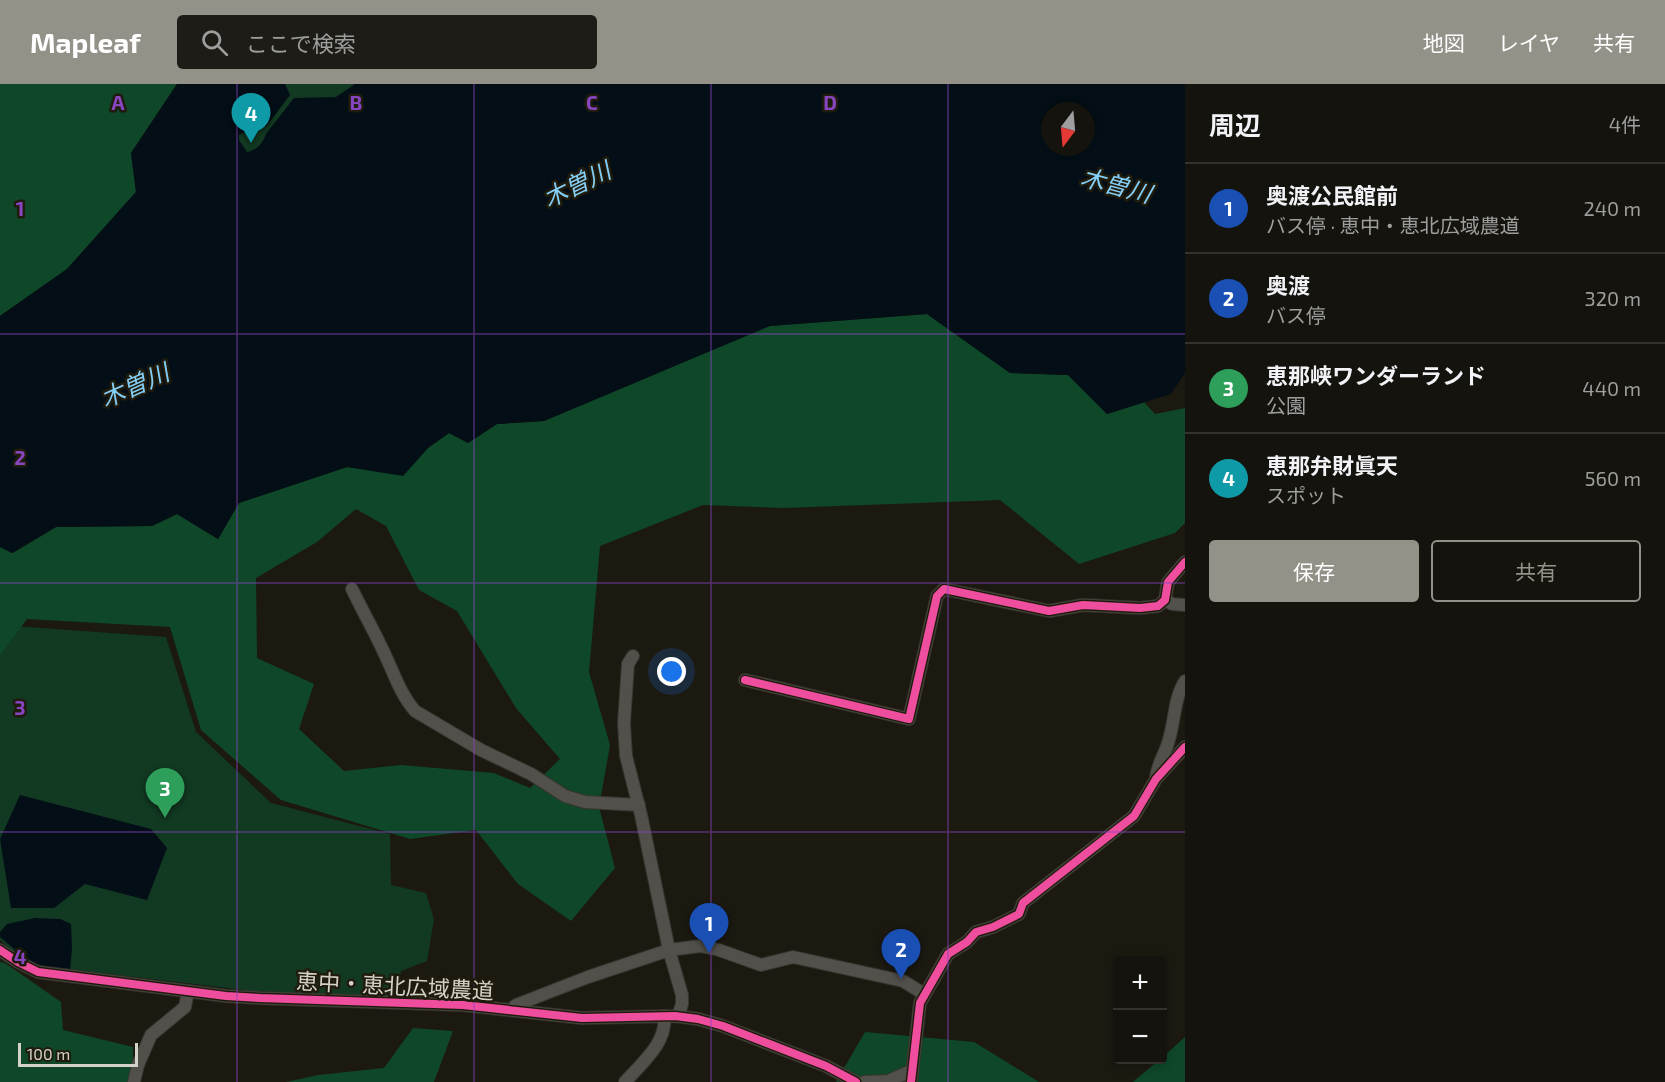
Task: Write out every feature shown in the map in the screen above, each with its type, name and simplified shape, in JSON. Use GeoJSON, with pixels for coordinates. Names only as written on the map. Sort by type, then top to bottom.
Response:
{"type":"FeatureCollection","features":[{"type":"Feature","properties":{"kind":"street"},"geometry":{"type":"LineString","coordinates":[[745,680],[909,719],[937,596],[944,589],[1049,611],[1083,605],[1140,608],[1158,606],[1165,600],[1168,582],[1185,562]]}},
{"type":"Feature","properties":{"kind":"street"},"geometry":{"type":"LineString","coordinates":[[352,589],[386,656],[398,686],[408,703],[416,711],[481,750],[531,774],[565,796],[585,802],[639,805]]}},
{"type":"Feature","properties":{"kind":"street"},"geometry":{"type":"LineString","coordinates":[[1165,600],[1172,604],[1185,605]]}},
{"type":"Feature","properties":{"kind":"street"},"geometry":{"type":"LineString","coordinates":[[633,656],[628,664],[624,723],[626,756],[639,805],[669,950],[682,995],[678,1016]]}},
{"type":"Feature","properties":{"kind":"street"},"geometry":{"type":"LineString","coordinates":[[1156,779],[1156,769],[1168,745],[1178,697],[1185,681]]}},
{"type":"Feature","properties":{"kind":"street"},"geometry":{"type":"LineString","coordinates":[[864,1082],[888,1081],[911,1076],[920,1003],[948,954],[967,942],[976,932],[993,927],[1018,914],[1023,903],[1134,816],[1156,779],[1185,747]]}},
{"type":"Feature","properties":{"kind":"street"},"geometry":{"type":"LineString","coordinates":[[511,1010],[516,1005],[569,984],[669,950],[700,946],[719,950],[761,965],[793,957],[903,981],[924,994]]}},
{"type":"Feature","properties":{"kind":"street","name":"恵中・恵北広域農道"},"geometry":{"type":"LineString","coordinates":[[0,950],[38,972],[260,999],[463,1005],[582,1018],[678,1016],[698,1019],[723,1026],[826,1066],[856,1082]]}},
{"type":"Feature","properties":{"kind":"street"},"geometry":{"type":"LineString","coordinates":[[134,1082],[138,1065],[151,1035],[184,1007],[188,991]]}},
{"type":"Feature","properties":{"kind":"street"},"geometry":{"type":"LineString","coordinates":[[625,1082],[658,1044],[666,1024],[664,1016]]}},
{"type":"Feature","properties":{"kind":"green space"},"geometry":{"type":"Polygon","coordinates":[[[0,84],[177,84],[131,153],[136,192],[67,269],[0,316],[0,84]]]}},
{"type":"Feature","properties":{"kind":"green space"},"geometry":{"type":"Polygon","coordinates":[[[272,84],[407,84],[246,172],[225,135],[272,84]]]}},
{"type":"Feature","properties":{"kind":"green space"},"geometry":{"type":"Polygon","coordinates":[[[927,314],[1010,373],[1068,375],[1107,414],[1144,402],[1155,414],[1185,408],[1185,523],[1175,533],[1079,564],[1000,500],[784,508],[703,505],[600,546],[589,672],[610,745],[599,807],[615,868],[571,921],[518,884],[476,830],[410,839],[281,800],[201,730],[170,627],[27,619],[0,655],[0,547],[13,553],[56,527],[152,526],[177,514],[218,539],[239,503],[347,467],[403,475],[428,448],[449,433],[468,443],[497,424],[544,421],[769,326],[927,314]],[[356,509],[317,542],[256,578],[257,658],[314,684],[299,729],[344,771],[401,765],[494,773],[530,788],[560,759],[516,708],[457,611],[419,590],[386,526],[356,509]]]}},
{"type":"Feature","properties":{"kind":"green space"},"geometry":{"type":"Polygon","coordinates":[[[0,625],[166,637],[196,732],[271,803],[390,834],[391,885],[426,893],[434,919],[427,961],[401,971],[399,997],[253,991],[34,965],[20,958],[0,940],[0,625]]]}},
{"type":"Feature","properties":{"kind":"green space"},"geometry":{"type":"Polygon","coordinates":[[[0,962],[5,963],[61,1002],[63,1030],[133,1047],[133,1082],[0,1082],[0,962]]]}},
{"type":"Feature","properties":{"kind":"green space"},"geometry":{"type":"Polygon","coordinates":[[[413,1028],[453,1031],[434,1082],[286,1082],[318,1075],[384,1068],[413,1028]]]}},
{"type":"Feature","properties":{"kind":"green space"},"geometry":{"type":"Polygon","coordinates":[[[865,1032],[974,1042],[1039,1082],[836,1082],[865,1032]]]}},
{"type":"Feature","properties":{"kind":"green space"},"geometry":{"type":"Polygon","coordinates":[[[1185,1037],[1185,1082],[1133,1082],[1154,1064],[1167,1064],[1167,1053],[1185,1037]]]}},
{"type":"Feature","properties":{"kind":"water","name":"木曽川"},"geometry":{"type":"Polygon","coordinates":[[[177,84],[285,84],[290,95],[266,127],[260,126],[254,132],[239,135],[239,140],[247,152],[257,148],[294,98],[336,97],[355,84],[1185,84],[1185,373],[1171,394],[1107,414],[1068,375],[1010,373],[927,314],[770,326],[544,421],[497,424],[468,443],[449,433],[428,448],[403,476],[347,467],[239,503],[218,539],[177,514],[152,526],[56,527],[12,553],[0,547],[0,316],[67,269],[136,192],[131,153],[177,84]]]}},
{"type":"Feature","properties":{"kind":"water"},"geometry":{"type":"Polygon","coordinates":[[[20,795],[151,829],[167,848],[147,900],[85,884],[54,908],[11,908],[0,839],[20,795]]]}},
{"type":"Feature","properties":{"kind":"water"},"geometry":{"type":"Polygon","coordinates":[[[35,918],[60,919],[71,924],[70,972],[34,966],[0,937],[0,932],[7,924],[35,918]]]}},
{"type":"Feature","properties":{"kind":"cycle path"},"geometry":{"type":"LineString","coordinates":[[745,680],[909,719],[937,596],[944,589],[1049,611],[1083,605],[1140,608],[1158,606],[1165,600],[1168,582],[1185,562]]}},
{"type":"Feature","properties":{"kind":"cycle path"},"geometry":{"type":"LineString","coordinates":[[911,1082],[920,1003],[948,954],[967,942],[976,932],[993,927],[1019,914],[1023,903],[1134,816],[1156,779],[1185,747]]}},
{"type":"Feature","properties":{"kind":"cycle path"},"geometry":{"type":"LineString","coordinates":[[0,950],[38,972],[226,996],[463,1005],[582,1018],[675,1016],[698,1019],[723,1026],[826,1066],[856,1082]]}},
{"type":"Feature","properties":{"kind":"place","name":"恵那弁財眞天"},"geometry":{"type":"Point","coordinates":[251,143]}},
{"type":"Feature","properties":{"kind":"place","name":"恵那峡ワンダーランド"},"geometry":{"type":"Point","coordinates":[165,818]}},
{"type":"Feature","properties":{"kind":"place","name":"奥渡公民館前"},"geometry":{"type":"Point","coordinates":[709,953]}},
{"type":"Feature","properties":{"kind":"place","name":"奥渡"},"geometry":{"type":"Point","coordinates":[901,979]}}]}
